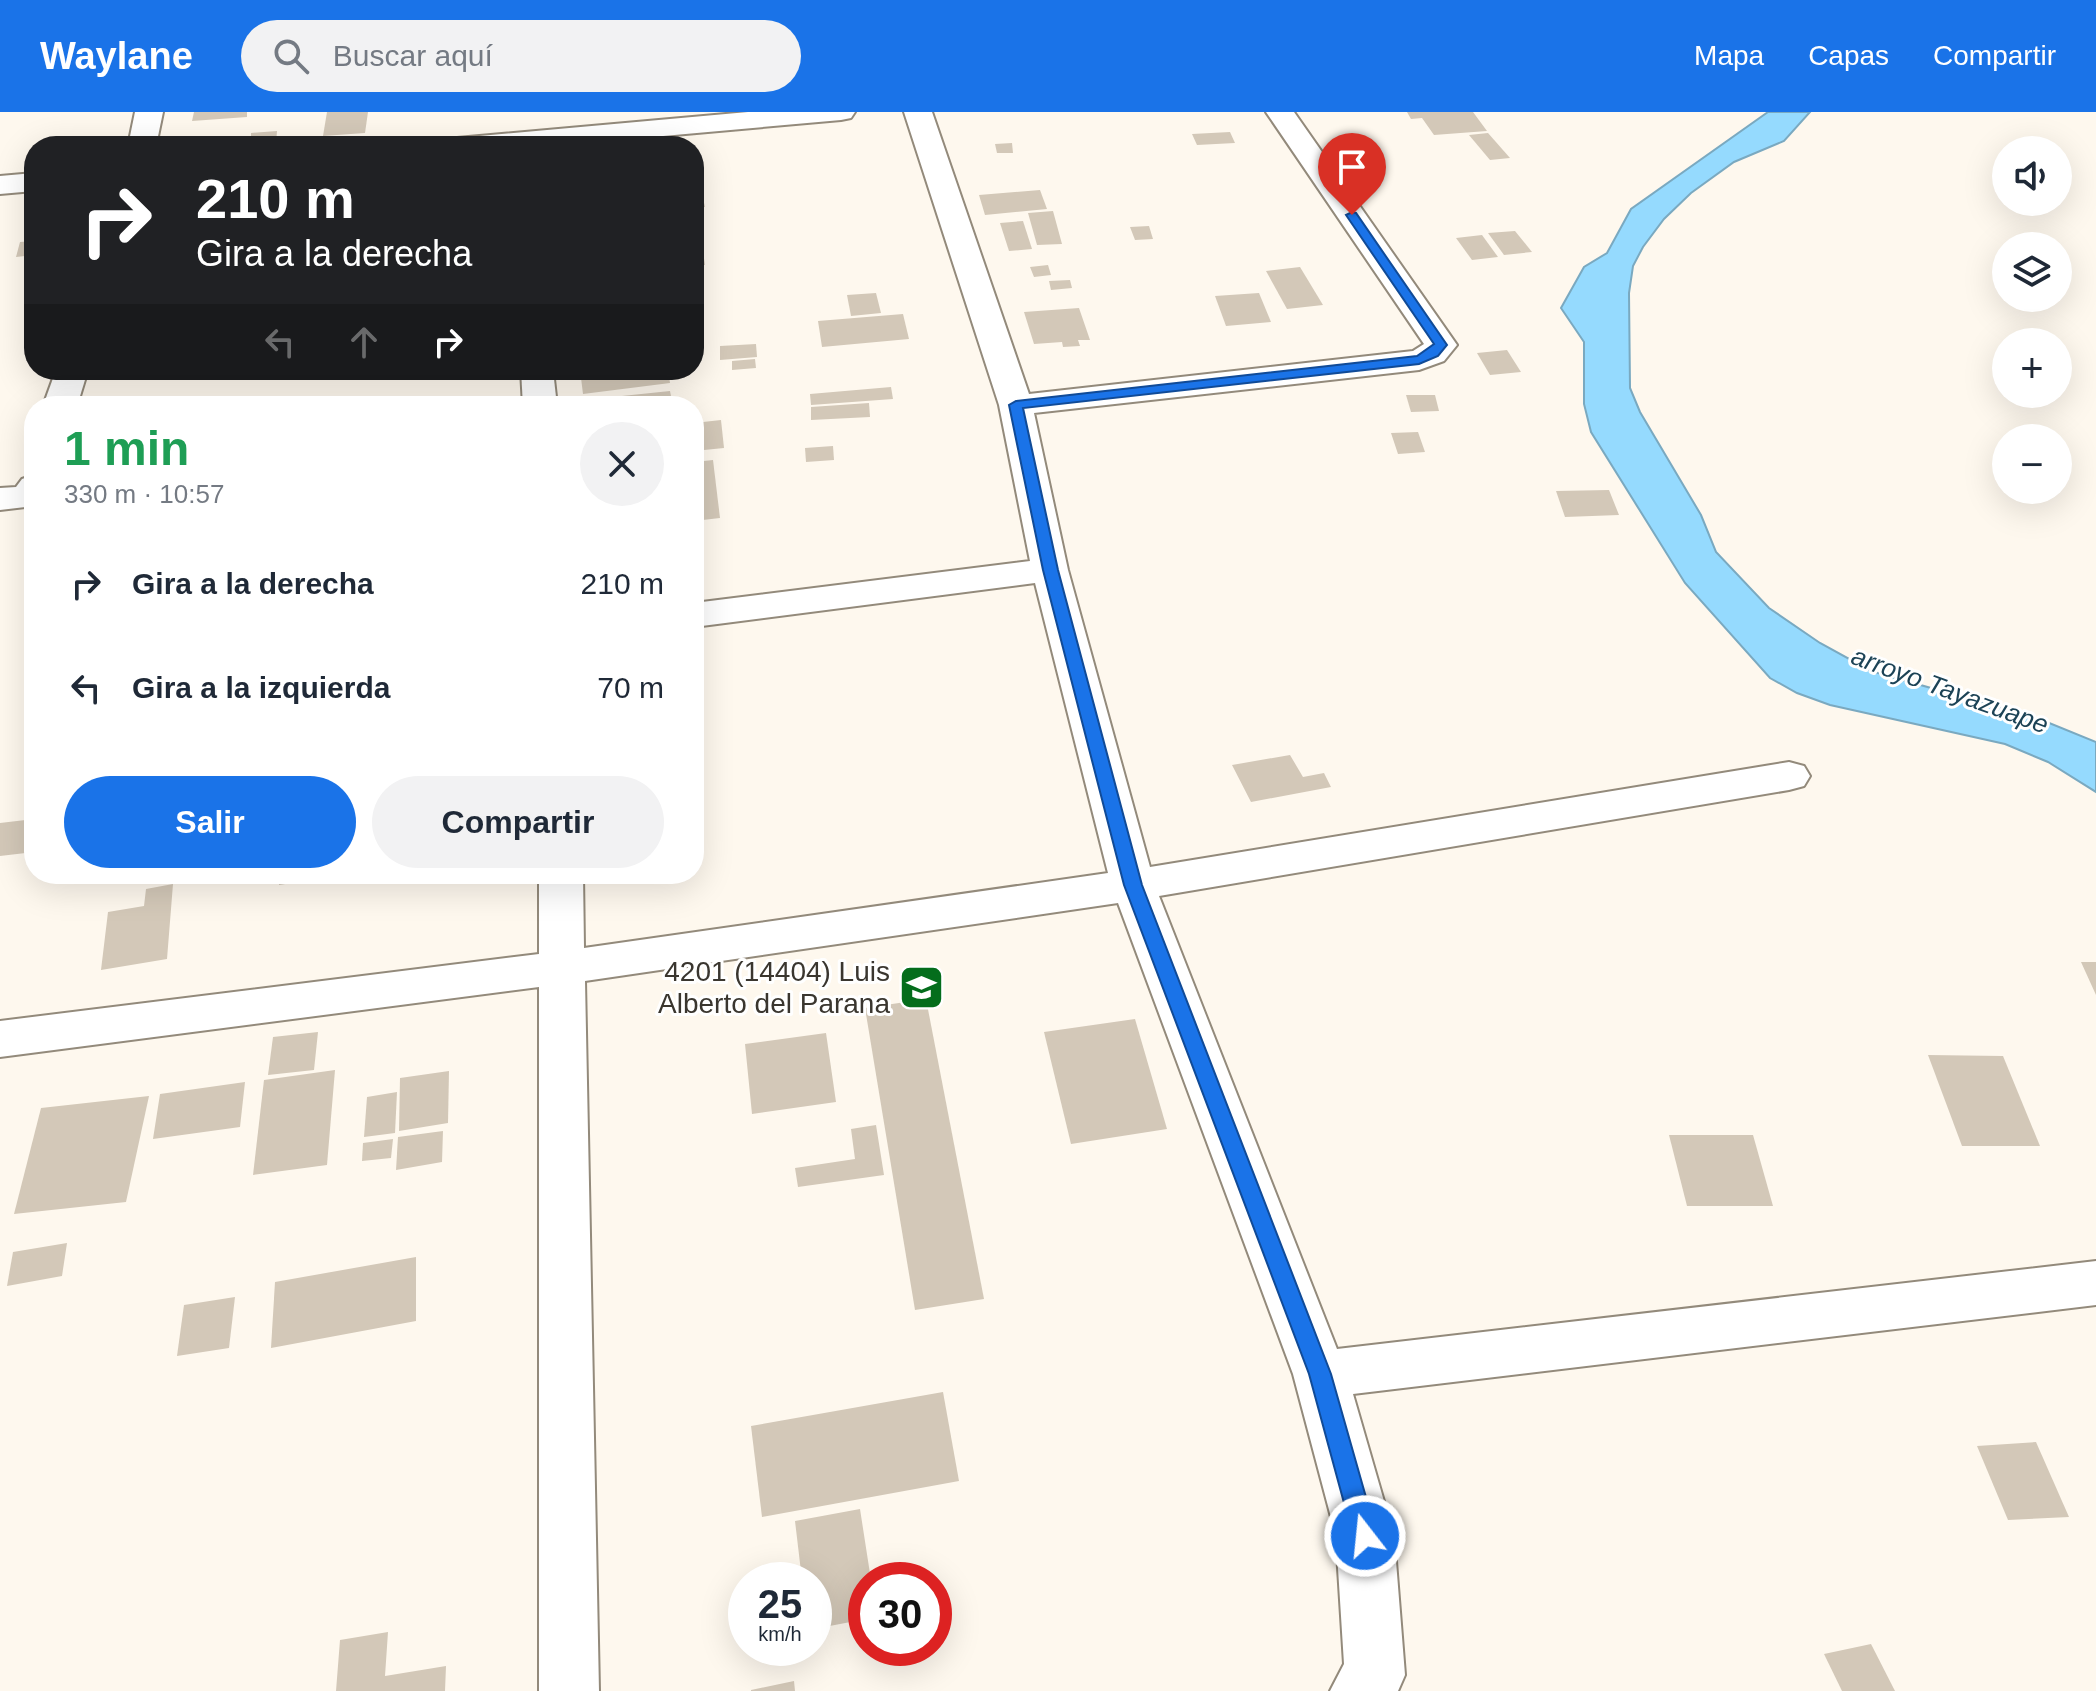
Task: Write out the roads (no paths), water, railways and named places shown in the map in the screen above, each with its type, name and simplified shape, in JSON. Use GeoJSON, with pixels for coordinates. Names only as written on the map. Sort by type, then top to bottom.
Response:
{"type":"FeatureCollection","features":[{"type":"Feature","properties":{"kind":"street"},"geometry":{"type":"LineString","coordinates":[[144,136],[149,112]]}},
{"type":"Feature","properties":{"kind":"street"},"geometry":{"type":"LineString","coordinates":[[519,112],[519,136]]}},
{"type":"Feature","properties":{"kind":"street"},"geometry":{"type":"LineString","coordinates":[[592,136],[841,112]]}},
{"type":"Feature","properties":{"kind":"street"},"geometry":{"type":"LineString","coordinates":[[918,112],[1016,405],[1050,570],[1133,885],[1320,1374],[1365,1536],[1372,1686]]}},
{"type":"Feature","properties":{"kind":"street"},"geometry":{"type":"LineString","coordinates":[[1016,405],[1419,360],[1433,354],[1441,345],[1280,112]]}},
{"type":"Feature","properties":{"kind":"street"},"geometry":{"type":"LineString","coordinates":[[0,185],[24,183]]}},
{"type":"Feature","properties":{"kind":"street"},"geometry":{"type":"LineString","coordinates":[[0,499],[24,497]]}},
{"type":"Feature","properties":{"kind":"street"},"geometry":{"type":"LineString","coordinates":[[704,614],[1050,570]]}},
{"type":"Feature","properties":{"kind":"street"},"geometry":{"type":"LineString","coordinates":[[0,1039],[561,968],[1133,885],[1789,776]]}},
{"type":"Feature","properties":{"kind":"street"},"geometry":{"type":"LineString","coordinates":[[561,884],[569,1691]]}},
{"type":"Feature","properties":{"kind":"street"},"geometry":{"type":"LineString","coordinates":[[1320,1374],[2096,1283]]}},
{"type":"Feature","properties":{"kind":"water"},"geometry":{"type":"Polygon","coordinates":[[[1768,112],[1810,112],[1784,141],[1734,162],[1691,193],[1664,219],[1633,266],[1629,293],[1630,388],[1640,412],[1701,515],[1716,552],[1769,608],[1820,643],[1871,671],[2037,718],[2096,742],[2096,792],[2048,762],[2005,744],[1830,705],[1797,693],[1770,678],[1685,583],[1591,432],[1584,404],[1584,342],[1561,308],[1584,267],[1607,253],[1631,209],[1768,112]]]}},
{"type":"Feature","properties":{"kind":"place","name":"4201 (14404) Luis Alberto del Parana"},"geometry":{"type":"Point","coordinates":[921,987]}},
{"type":"Feature","properties":{"kind":"water label","name":"arroyo Tayazuape"},"geometry":{"type":"Point","coordinates":[1950,690]}}]}
